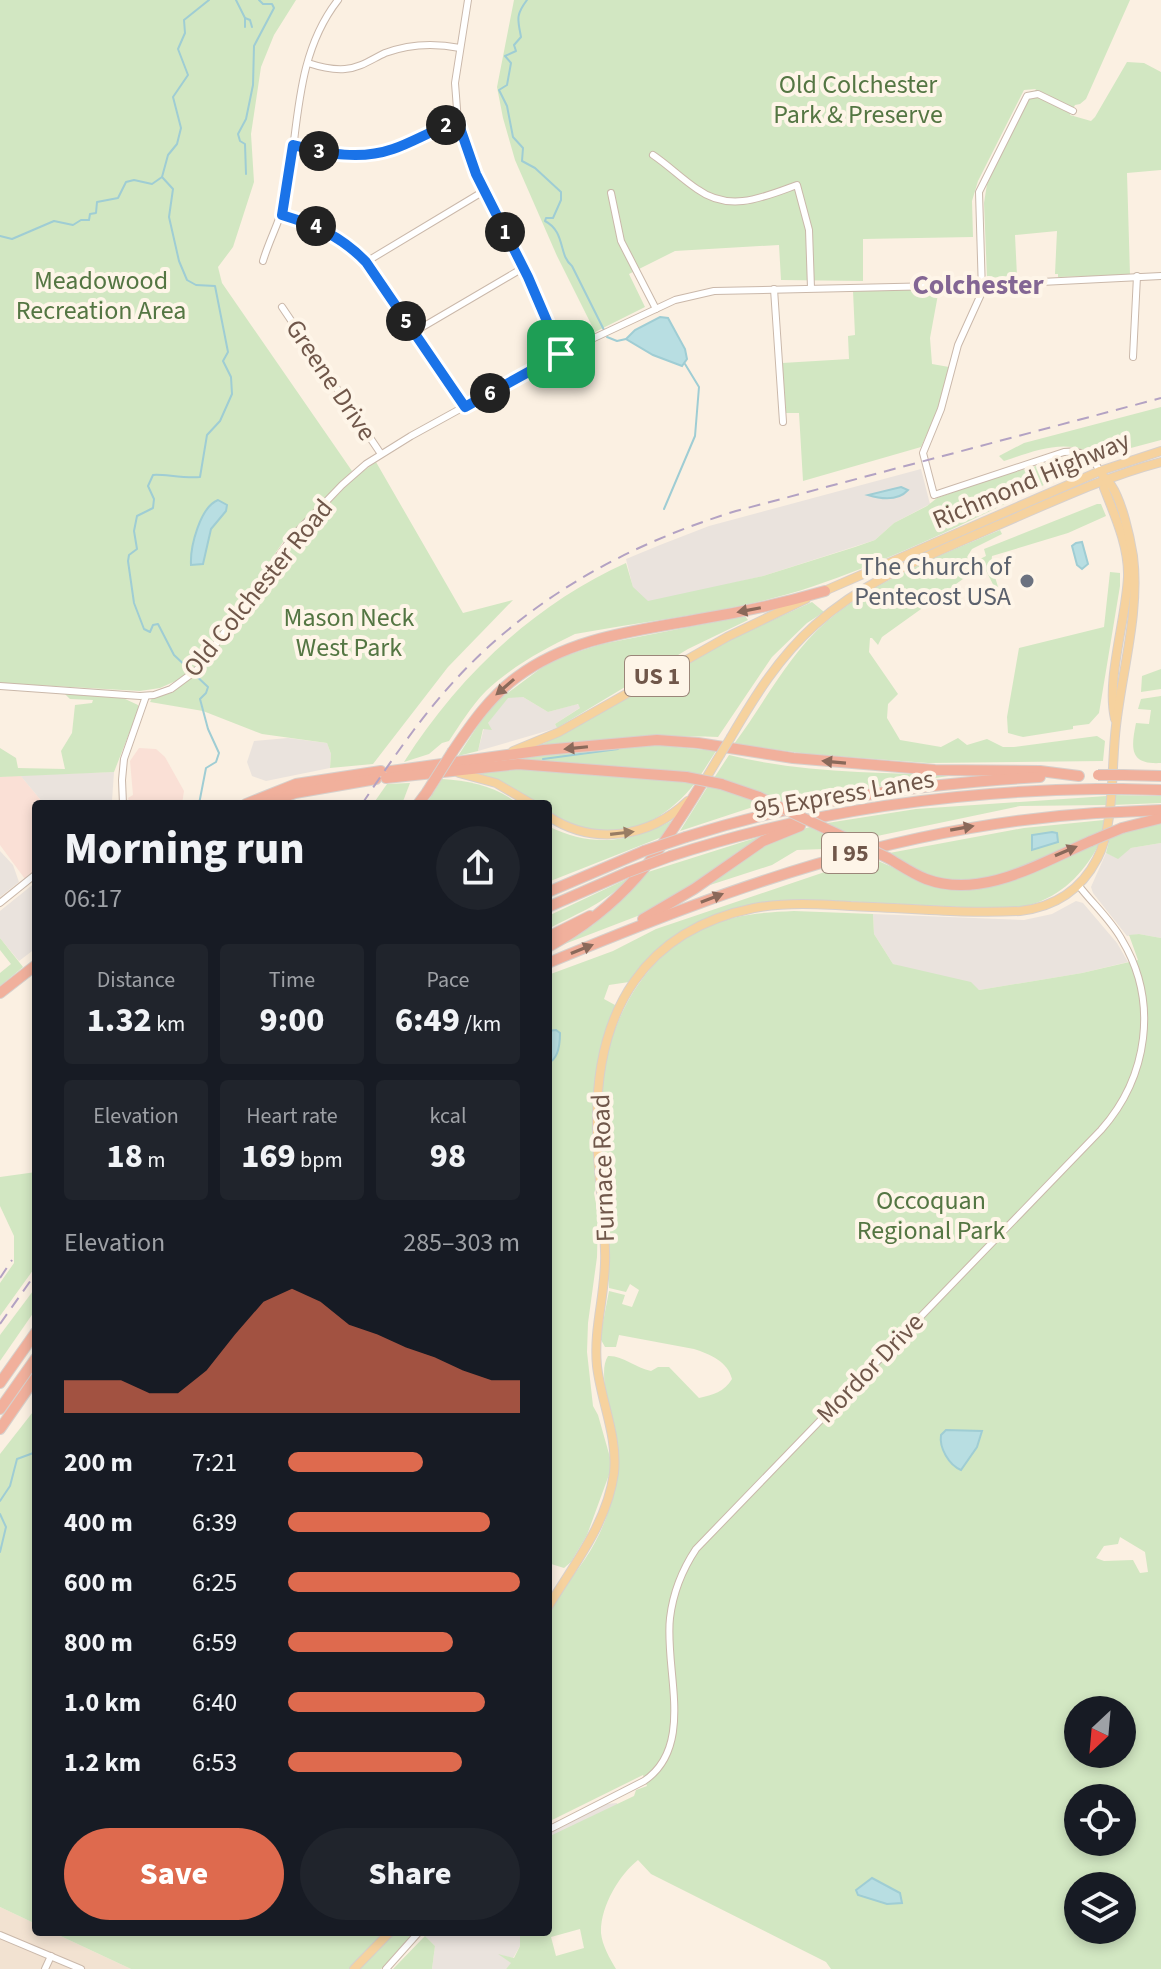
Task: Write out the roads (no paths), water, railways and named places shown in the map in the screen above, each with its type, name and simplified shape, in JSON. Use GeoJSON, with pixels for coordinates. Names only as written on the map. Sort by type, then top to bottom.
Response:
{"type":"FeatureCollection","features":[{"type":"Feature","properties":{"kind":"highway"},"geometry":{"type":"LineString","coordinates":[[422,800],[479,713],[506,686],[565,649],[609,635],[753,610],[825,591]]}},
{"type":"Feature","properties":{"kind":"highway"},"geometry":{"type":"LineString","coordinates":[[489,758],[643,741],[671,741],[793,758],[920,769],[1040,771],[1079,776]]}},
{"type":"Feature","properties":{"kind":"highway","name":"Richmond Highway"},"geometry":{"type":"LineString","coordinates":[[277,800],[307,790],[489,758]]}},
{"type":"Feature","properties":{"kind":"highway"},"geometry":{"type":"LineString","coordinates":[[450,772],[518,764],[686,777],[721,784],[759,797],[934,881],[975,884],[1006,877],[1122,828],[1161,818]]}},
{"type":"Feature","properties":{"kind":"highway","name":"Richmond Highway"},"geometry":{"type":"LineString","coordinates":[[256,800],[296,784],[450,772]]}},
{"type":"Feature","properties":{"kind":"highway","name":"I 95"},"geometry":{"type":"LineString","coordinates":[[552,890],[644,851],[686,837],[770,813],[859,795],[952,784],[1079,776],[1161,776]]}},
{"type":"Feature","properties":{"kind":"highway"},"geometry":{"type":"LineString","coordinates":[[552,945],[589,924],[632,884],[673,831],[701,785]]}},
{"type":"Feature","properties":{"kind":"highway","name":"95 Express Lanes"},"geometry":{"type":"LineString","coordinates":[[552,905],[671,856],[765,828],[844,811],[929,799],[1048,790],[1161,790]]}},
{"type":"Feature","properties":{"kind":"highway","name":"I 95"},"geometry":{"type":"LineString","coordinates":[[552,961],[755,882],[856,851],[978,826],[1096,813],[1161,810]]}},
{"type":"Feature","properties":{"kind":"highway"},"geometry":{"type":"LineString","coordinates":[[614,936],[694,889],[763,841],[844,811]]}},
{"type":"Feature","properties":{"kind":"highway"},"geometry":{"type":"LineString","coordinates":[[552,935],[602,908],[632,884]]}},
{"type":"Feature","properties":{"kind":"highway"},"geometry":{"type":"LineString","coordinates":[[0,993],[32,968]]}},
{"type":"Feature","properties":{"kind":"highway"},"geometry":{"type":"LineString","coordinates":[[0,1383],[32,1338]]}},
{"type":"Feature","properties":{"kind":"highway"},"geometry":{"type":"LineString","coordinates":[[0,1409],[32,1364]]}},
{"type":"Feature","properties":{"kind":"highway"},"geometry":{"type":"LineString","coordinates":[[0,1429],[32,1383]]}},
{"type":"Feature","properties":{"kind":"main road","name":"Richmond Highway"},"geometry":{"type":"LineString","coordinates":[[489,758],[546,739],[727,637],[825,591],[1100,471],[1161,451]]}},
{"type":"Feature","properties":{"kind":"main road","name":"Richmond Highway"},"geometry":{"type":"LineString","coordinates":[[552,818],[584,832],[609,835],[650,827],[667,818],[701,785],[762,685],[795,644],[816,623],[861,590],[901,568],[1105,481],[1161,462]]}},
{"type":"Feature","properties":{"kind":"main road"},"geometry":{"type":"LineString","coordinates":[[1079,886],[1098,858],[1107,834],[1116,722],[1113,693],[1129,603],[1126,555],[1100,471]]}},
{"type":"Feature","properties":{"kind":"main road","name":"Richmond Highway"},"geometry":{"type":"LineString","coordinates":[[450,772],[496,783],[525,800]]}},
{"type":"Feature","properties":{"kind":"main road","name":"Furnace Road"},"geometry":{"type":"LineString","coordinates":[[552,1601],[592,1536],[614,1472],[614,1453],[597,1353],[606,1265],[597,1107],[600,1075],[612,1030],[636,976],[657,953],[683,935],[719,918],[754,908],[807,904],[1020,911],[1052,902],[1079,886]]}},
{"type":"Feature","properties":{"kind":"main road"},"geometry":{"type":"LineString","coordinates":[[354,1969],[386,1936]]}},
{"type":"Feature","properties":{"kind":"street"},"geometry":{"type":"LineString","coordinates":[[263,261],[282,215],[297,103],[308,63],[325,20],[338,0]]}},
{"type":"Feature","properties":{"kind":"street"},"geometry":{"type":"LineString","coordinates":[[468,0],[455,91],[458,122],[484,191],[561,354]]}},
{"type":"Feature","properties":{"kind":"street"},"geometry":{"type":"LineString","coordinates":[[308,63],[342,69],[411,46],[460,48]]}},
{"type":"Feature","properties":{"kind":"street"},"geometry":{"type":"LineString","coordinates":[[1073,111],[1038,94],[1024,99],[979,192],[982,285],[979,301],[958,345],[941,409],[923,453],[934,495],[1069,451],[1089,457],[1100,471]]}},
{"type":"Feature","properties":{"kind":"street"},"geometry":{"type":"LineString","coordinates":[[293,145],[338,155],[368,155],[395,149],[435,129],[458,122]]}},
{"type":"Feature","properties":{"kind":"street"},"geometry":{"type":"LineString","coordinates":[[653,155],[701,192],[724,201],[755,201],[797,185],[809,230],[811,288]]}},
{"type":"Feature","properties":{"kind":"street"},"geometry":{"type":"LineString","coordinates":[[366,262],[484,191]]}},
{"type":"Feature","properties":{"kind":"street"},"geometry":{"type":"LineString","coordinates":[[611,193],[616,226],[624,249],[656,309]]}},
{"type":"Feature","properties":{"kind":"street"},"geometry":{"type":"LineString","coordinates":[[282,215],[330,232],[355,250],[465,407]]}},
{"type":"Feature","properties":{"kind":"street"},"geometry":{"type":"LineString","coordinates":[[414,332],[523,268]]}},
{"type":"Feature","properties":{"kind":"street"},"geometry":{"type":"LineString","coordinates":[[1133,357],[1137,276]]}},
{"type":"Feature","properties":{"kind":"street","name":"Old Colchester Road"},"geometry":{"type":"LineString","coordinates":[[0,686],[146,696],[171,689],[198,669],[293,536],[355,472],[381,454],[561,354],[697,293],[982,285],[1161,276]]}},
{"type":"Feature","properties":{"kind":"street"},"geometry":{"type":"LineString","coordinates":[[774,289],[783,422]]}},
{"type":"Feature","properties":{"kind":"street","name":"Greene Drive"},"geometry":{"type":"LineString","coordinates":[[282,307],[381,454]]}},
{"type":"Feature","properties":{"kind":"street"},"geometry":{"type":"LineString","coordinates":[[931,482],[943,488],[955,487]]}},
{"type":"Feature","properties":{"kind":"street"},"geometry":{"type":"LineString","coordinates":[[123,800],[124,759],[146,696]]}},
{"type":"Feature","properties":{"kind":"street"},"geometry":{"type":"LineString","coordinates":[[0,903],[32,877]]}},
{"type":"Feature","properties":{"kind":"street","name":"Mordor Drive"},"geometry":{"type":"LineString","coordinates":[[552,1828],[644,1781],[657,1770],[666,1756],[674,1721],[670,1617],[678,1584],[696,1549],[1101,1130],[1127,1095],[1138,1069],[1144,1042],[1145,1015],[1141,987],[1123,941],[1079,886]]}},
{"type":"Feature","properties":{"kind":"street"},"geometry":{"type":"LineString","coordinates":[[386,1969],[415,1936]]}},
{"type":"Feature","properties":{"kind":"street"},"geometry":{"type":"LineString","coordinates":[[1,1938],[81,1969]]}},
{"type":"Feature","properties":{"kind":"street"},"geometry":{"type":"LineString","coordinates":[[45,1969],[51,1956]]}},
{"type":"Feature","properties":{"kind":"water"},"geometry":{"type":"Polygon","coordinates":[[[660,317],[668,318],[685,349],[687,359],[682,366],[653,355],[626,339],[635,330],[660,317]]]}},
{"type":"Feature","properties":{"kind":"water"},"geometry":{"type":"Polygon","coordinates":[[[901,487],[908,490],[894,497],[868,495],[901,487]]]}},
{"type":"Feature","properties":{"kind":"water"},"geometry":{"type":"Polygon","coordinates":[[[218,500],[227,505],[226,511],[211,529],[203,564],[191,565],[194,538],[201,519],[218,500]]]}},
{"type":"Feature","properties":{"kind":"water"},"geometry":{"type":"Polygon","coordinates":[[[1082,542],[1088,564],[1082,569],[1077,565],[1072,546],[1082,542]]]}},
{"type":"Feature","properties":{"kind":"water"},"geometry":{"type":"Polygon","coordinates":[[[1057,833],[1058,842],[1032,850],[1032,835],[1057,833]]]}},
{"type":"Feature","properties":{"kind":"water"},"geometry":{"type":"Polygon","coordinates":[[[552,1030],[560,1033],[560,1042],[552,1060],[552,1030]]]}},
{"type":"Feature","properties":{"kind":"water"},"geometry":{"type":"Polygon","coordinates":[[[946,1430],[982,1431],[977,1447],[961,1470],[943,1450],[941,1435],[946,1430]]]}},
{"type":"Feature","properties":{"kind":"water"},"geometry":{"type":"Polygon","coordinates":[[[872,1878],[900,1893],[902,1903],[887,1904],[858,1895],[856,1890],[872,1878]]]}},
{"type":"Feature","properties":{"kind":"waterway"},"geometry":{"type":"LineString","coordinates":[[200,800],[206,768],[216,762],[219,753],[208,729],[200,699],[208,687],[174,655],[158,624],[153,625],[150,632],[144,629],[134,603],[128,561],[129,555],[137,549],[134,531],[137,516],[153,508],[154,499],[148,486],[153,475],[200,477],[207,435],[220,421],[232,394],[231,377],[223,361],[228,352],[215,286],[196,285],[187,280],[179,261],[169,217],[173,189],[162,177],[181,128],[173,97],[188,75],[178,49],[185,33],[184,20],[209,0]]}},
{"type":"Feature","properties":{"kind":"waterway"},"geometry":{"type":"LineString","coordinates":[[236,0],[245,18],[245,27]]}},
{"type":"Feature","properties":{"kind":"waterway"},"geometry":{"type":"LineString","coordinates":[[246,174],[245,144],[238,134],[246,119],[253,85],[254,46],[274,8],[272,4],[263,4],[259,0]]}},
{"type":"Feature","properties":{"kind":"waterway"},"geometry":{"type":"LineString","coordinates":[[527,0],[519,14],[521,37],[514,45],[516,51],[505,56],[511,63],[507,85],[499,90],[507,106],[513,137],[523,148],[522,161],[535,168],[561,192],[553,218],[546,218],[545,221],[556,231],[565,256],[604,330]]}},
{"type":"Feature","properties":{"kind":"waterway"},"geometry":{"type":"LineString","coordinates":[[245,18],[250,20],[252,27]]}},
{"type":"Feature","properties":{"kind":"waterway"},"geometry":{"type":"LineString","coordinates":[[0,236],[12,239],[54,221],[73,225],[89,220],[90,214],[96,213],[97,202],[118,198],[126,182],[134,180],[152,184],[162,177]]}},
{"type":"Feature","properties":{"kind":"waterway"},"geometry":{"type":"LineString","coordinates":[[607,337],[617,341],[626,339]]}},
{"type":"Feature","properties":{"kind":"waterway"},"geometry":{"type":"LineString","coordinates":[[664,509],[695,436],[699,387],[685,364]]}},
{"type":"Feature","properties":{"kind":"waterway"},"geometry":{"type":"LineString","coordinates":[[543,759],[618,749]]}},
{"type":"Feature","properties":{"kind":"waterway"},"geometry":{"type":"LineString","coordinates":[[0,1501],[10,1486],[17,1459],[32,1453]]}},
{"type":"Feature","properties":{"kind":"waterway"},"geometry":{"type":"LineString","coordinates":[[0,1514],[6,1527],[0,1552]]}},
{"type":"Feature","properties":{"kind":"railway"},"geometry":{"type":"LineString","coordinates":[[365,800],[420,722],[471,663],[539,606],[613,561],[694,525],[736,511],[1161,398]]}},
{"type":"Feature","properties":{"kind":"railway"},"geometry":{"type":"LineString","coordinates":[[0,1278],[12,1260]]}},
{"type":"Feature","properties":{"kind":"railway"},"geometry":{"type":"LineString","coordinates":[[0,1324],[32,1279]]}},
{"type":"Feature","properties":{"kind":"place","name":"The Church of Pentecost USA"},"geometry":{"type":"Point","coordinates":[1027,581]}},
{"type":"Feature","properties":{"kind":"district","name":"Colchester"},"geometry":{"type":"Point","coordinates":[978,285]}},
{"type":"Feature","properties":{"kind":"park label","name":"Old Colchester Park & Preserve"},"geometry":{"type":"Point","coordinates":[858,99]}},
{"type":"Feature","properties":{"kind":"park label","name":"Meadowood Recreation Area"},"geometry":{"type":"Point","coordinates":[101,295]}},
{"type":"Feature","properties":{"kind":"park label","name":"Mason Neck West Park"},"geometry":{"type":"Point","coordinates":[349,632]}},
{"type":"Feature","properties":{"kind":"park label","name":"Occoquan Regional Park"},"geometry":{"type":"Point","coordinates":[931,1215]}}]}
